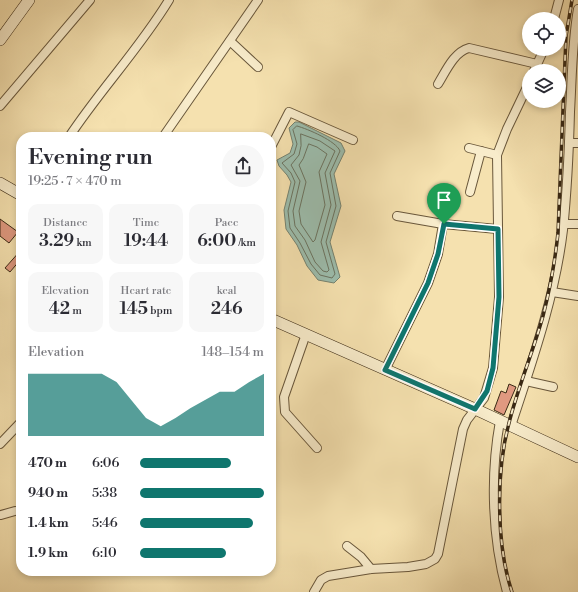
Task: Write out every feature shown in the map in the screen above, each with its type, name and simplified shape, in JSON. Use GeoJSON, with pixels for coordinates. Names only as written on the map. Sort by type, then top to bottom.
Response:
{"type":"FeatureCollection","features":[{"type":"Feature","properties":{"kind":"street"},"geometry":{"type":"LineString","coordinates":[[0,40],[29,0]]}},
{"type":"Feature","properties":{"kind":"street"},"geometry":{"type":"LineString","coordinates":[[0,106],[90,0]]}},
{"type":"Feature","properties":{"kind":"street"},"geometry":{"type":"LineString","coordinates":[[72,132],[169,0]]}},
{"type":"Feature","properties":{"kind":"street"},"geometry":{"type":"LineString","coordinates":[[166,132],[258,0]]}},
{"type":"Feature","properties":{"kind":"street"},"geometry":{"type":"LineString","coordinates":[[556,12],[559,0]]}},
{"type":"Feature","properties":{"kind":"street"},"geometry":{"type":"LineString","coordinates":[[511,426],[552,292],[563,224],[578,9]]}},
{"type":"Feature","properties":{"kind":"street"},"geometry":{"type":"LineString","coordinates":[[230,41],[258,67]]}},
{"type":"Feature","properties":{"kind":"street"},"geometry":{"type":"LineString","coordinates":[[438,84],[457,54],[463,49],[470,48],[523,64]]}},
{"type":"Feature","properties":{"kind":"street"},"geometry":{"type":"LineString","coordinates":[[314,592],[321,580],[328,576],[371,569],[408,567],[426,564],[434,559],[438,554],[463,429],[467,420],[487,391],[493,368],[499,297],[497,155],[507,129],[522,98]]}},
{"type":"Feature","properties":{"kind":"street"},"geometry":{"type":"LineString","coordinates":[[276,137],[289,112],[353,140]]}},
{"type":"Feature","properties":{"kind":"street"},"geometry":{"type":"LineString","coordinates":[[569,143],[578,143]]}},
{"type":"Feature","properties":{"kind":"street"},"geometry":{"type":"LineString","coordinates":[[469,148],[497,155]]}},
{"type":"Feature","properties":{"kind":"street"},"geometry":{"type":"LineString","coordinates":[[470,192],[481,151]]}},
{"type":"Feature","properties":{"kind":"street"},"geometry":{"type":"LineString","coordinates":[[0,183],[16,192]]}},
{"type":"Feature","properties":{"kind":"street"},"geometry":{"type":"LineString","coordinates":[[397,216],[444,224],[498,229]]}},
{"type":"Feature","properties":{"kind":"street"},"geometry":{"type":"LineString","coordinates":[[385,370],[428,283],[438,254],[444,224]]}},
{"type":"Feature","properties":{"kind":"street"},"geometry":{"type":"LineString","coordinates":[[563,224],[578,224]]}},
{"type":"Feature","properties":{"kind":"street"},"geometry":{"type":"LineString","coordinates":[[552,292],[578,296]]}},
{"type":"Feature","properties":{"kind":"street"},"geometry":{"type":"LineString","coordinates":[[276,321],[475,409],[578,457]]}},
{"type":"Feature","properties":{"kind":"street"},"geometry":{"type":"LineString","coordinates":[[306,334],[284,397],[285,412],[317,448]]}},
{"type":"Feature","properties":{"kind":"street"},"geometry":{"type":"LineString","coordinates":[[526,381],[553,387]]}},
{"type":"Feature","properties":{"kind":"street"},"geometry":{"type":"LineString","coordinates":[[500,421],[496,458],[495,506],[496,529],[502,574],[507,592]]}},
{"type":"Feature","properties":{"kind":"street"},"geometry":{"type":"LineString","coordinates":[[0,444],[16,429]]}},
{"type":"Feature","properties":{"kind":"street"},"geometry":{"type":"LineString","coordinates":[[0,514],[15,511]]}},
{"type":"Feature","properties":{"kind":"street"},"geometry":{"type":"LineString","coordinates":[[348,546],[361,557],[371,569]]}},
{"type":"Feature","properties":{"kind":"water"},"geometry":{"type":"Polygon","coordinates":[[[295,122],[299,122],[341,143],[345,151],[334,174],[341,206],[330,242],[340,277],[334,283],[318,280],[307,266],[297,245],[286,229],[284,210],[291,182],[279,166],[277,160],[290,153],[293,144],[289,128],[295,122]]]}},
{"type":"Feature","properties":{"kind":"building"},"geometry":{"type":"Polygon","coordinates":[[[0,219],[16,231],[16,234],[9,243],[0,236],[0,219]]]}},
{"type":"Feature","properties":{"kind":"building"},"geometry":{"type":"Polygon","coordinates":[[[16,256],[16,265],[10,272],[5,268],[16,256]]]}},
{"type":"Feature","properties":{"kind":"building"},"geometry":{"type":"Polygon","coordinates":[[[509,384],[516,387],[504,415],[494,410],[501,391],[506,393],[509,384]]]}},
{"type":"Feature","properties":{"kind":"railway"},"geometry":{"type":"LineString","coordinates":[[512,592],[503,553],[501,531],[500,485],[502,463],[509,423],[543,316],[555,254],[558,233],[566,36],[572,0]]}},
{"type":"Feature","properties":{"kind":"route"},"geometry":{"type":"LineString","coordinates":[[444,224],[498,229],[500,274],[493,368],[484,398],[475,409],[385,370],[434,269],[444,224]]}}]}
